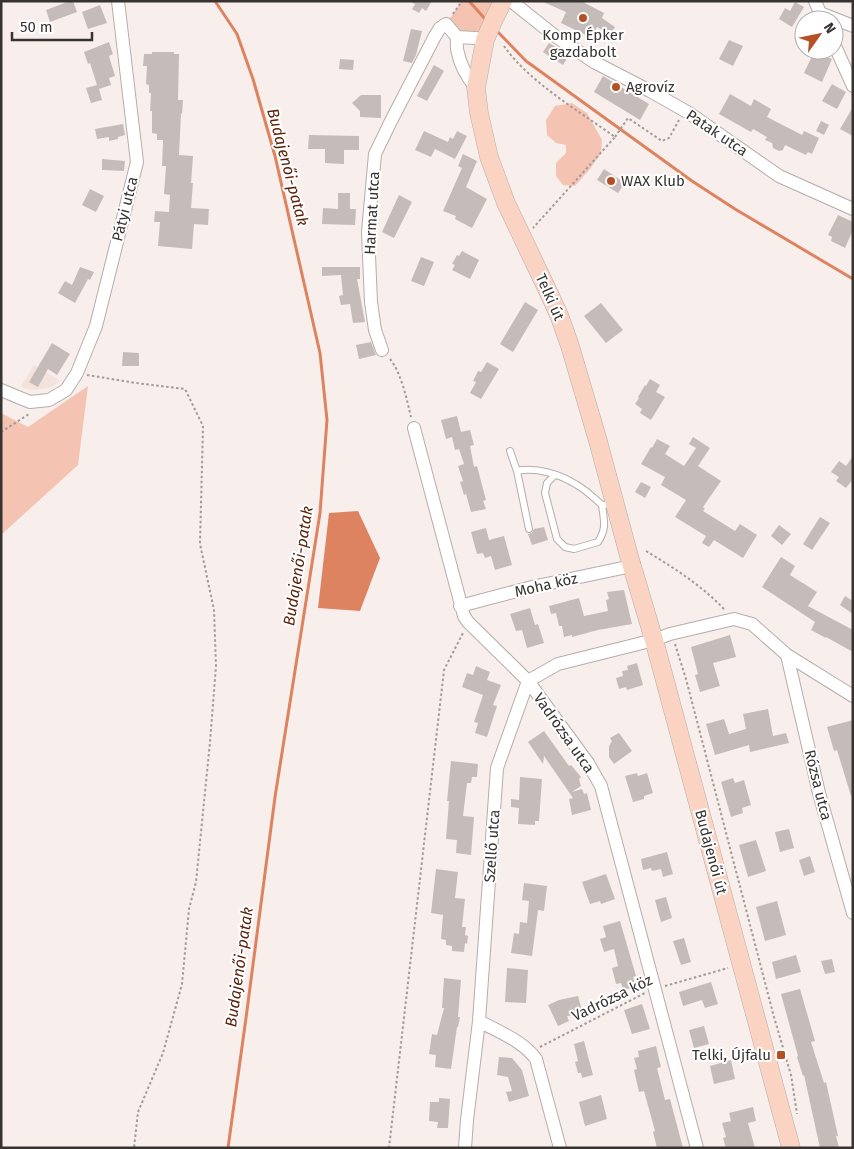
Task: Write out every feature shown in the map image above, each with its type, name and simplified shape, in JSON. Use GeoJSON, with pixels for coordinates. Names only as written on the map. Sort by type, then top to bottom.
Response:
{"type":"FeatureCollection","features":[{"type":"Feature","properties":{"kind":"main road","name":"Telki út"},"geometry":{"type":"LineString","coordinates":[[503,1],[490,30],[476,88],[479,113],[489,157],[506,203],[559,315],[570,346],[609,504],[631,561]]}},
{"type":"Feature","properties":{"kind":"main road","name":"Budajenői út"},"geometry":{"type":"LineString","coordinates":[[631,561],[662,637],[791,1148]]}},
{"type":"Feature","properties":{"kind":"street","name":"Pátyi utca"},"geometry":{"type":"LineString","coordinates":[[49,400],[66,390],[77,374],[96,326],[137,162],[118,1]]}},
{"type":"Feature","properties":{"kind":"street","name":"Patak utca"},"geometry":{"type":"LineString","coordinates":[[511,1],[555,36],[594,62],[684,110],[779,176],[853,209]]}},
{"type":"Feature","properties":{"kind":"street"},"geometry":{"type":"LineString","coordinates":[[446,24],[457,36],[475,38],[490,30]]}},
{"type":"Feature","properties":{"kind":"street","name":"Harmat utca"},"geometry":{"type":"LineString","coordinates":[[382,350],[375,330],[371,302],[368,232],[375,154],[434,36],[446,24]]}},
{"type":"Feature","properties":{"kind":"street"},"geometry":{"type":"LineString","coordinates":[[457,36],[457,51],[460,60],[476,88]]}},
{"type":"Feature","properties":{"kind":"street"},"geometry":{"type":"LineString","coordinates":[[841,60],[853,86]]}},
{"type":"Feature","properties":{"kind":"street"},"geometry":{"type":"LineString","coordinates":[[1,390],[30,402],[49,400]]}},
{"type":"Feature","properties":{"kind":"street","name":"Vadrózsa utca"},"geometry":{"type":"LineString","coordinates":[[414,428],[464,616],[528,682],[588,763],[601,786],[697,1148]]}},
{"type":"Feature","properties":{"kind":"street","name":"Moha köz"},"geometry":{"type":"LineString","coordinates":[[460,606],[631,561]]}},
{"type":"Feature","properties":{"kind":"street"},"geometry":{"type":"LineString","coordinates":[[528,682],[558,664],[734,618],[752,624],[787,655],[853,696]]}},
{"type":"Feature","properties":{"kind":"street","name":"Rózsa utca"},"geometry":{"type":"LineString","coordinates":[[787,655],[819,793],[853,911]]}},
{"type":"Feature","properties":{"kind":"street","name":"Szellő utca"},"geometry":{"type":"LineString","coordinates":[[465,1148],[479,1021],[498,768],[528,682]]}},
{"type":"Feature","properties":{"kind":"street"},"geometry":{"type":"LineString","coordinates":[[479,1021],[531,1051],[536,1059],[560,1148]]}},
{"type":"Feature","properties":{"kind":"lane"},"geometry":{"type":"LineString","coordinates":[[510,451],[517,471],[529,529]]}},
{"type":"Feature","properties":{"kind":"lane"},"geometry":{"type":"LineString","coordinates":[[517,471],[527,469],[562,476],[609,504],[603,534],[598,542],[574,549],[565,547],[557,539],[546,493],[547,483],[555,475]]}},
{"type":"Feature","properties":{"kind":"path"},"geometry":{"type":"LineString","coordinates":[[446,24],[462,1]]}},
{"type":"Feature","properties":{"kind":"path"},"geometry":{"type":"LineString","coordinates":[[504,46],[512,58],[531,76],[615,136]]}},
{"type":"Feature","properties":{"kind":"path"},"geometry":{"type":"LineString","coordinates":[[532,230],[615,136],[628,118],[662,141],[669,138],[684,110]]}},
{"type":"Feature","properties":{"kind":"path"},"geometry":{"type":"LineString","coordinates":[[382,350],[394,364],[405,392],[414,428]]}},
{"type":"Feature","properties":{"kind":"path"},"geometry":{"type":"LineString","coordinates":[[77,374],[185,389],[203,426],[200,544],[214,610],[216,666],[210,751],[196,882],[189,909],[182,984],[163,1053],[138,1112],[134,1148]]}},
{"type":"Feature","properties":{"kind":"path"},"geometry":{"type":"LineString","coordinates":[[1,432],[49,400]]}},
{"type":"Feature","properties":{"kind":"path"},"geometry":{"type":"LineString","coordinates":[[646,551],[686,576],[734,618]]}},
{"type":"Feature","properties":{"kind":"path"},"geometry":{"type":"LineString","coordinates":[[389,1148],[444,670],[468,622]]}},
{"type":"Feature","properties":{"kind":"path"},"geometry":{"type":"LineString","coordinates":[[662,637],[675,644],[686,679],[774,1017],[791,1075],[798,1120]]}},
{"type":"Feature","properties":{"kind":"path","name":"Vadrózsa köz"},"geometry":{"type":"LineString","coordinates":[[531,1051],[654,989],[736,966]]}},
{"type":"Feature","properties":{"kind":"shaded area"},"geometry":{"type":"Polygon","coordinates":[[[462,1],[498,1],[485,33],[475,38],[446,24],[462,1]]]}},
{"type":"Feature","properties":{"kind":"shaded area"},"geometry":{"type":"Polygon","coordinates":[[[572,103],[587,113],[602,140],[601,153],[575,186],[563,185],[556,176],[556,163],[566,153],[566,145],[556,143],[547,135],[546,120],[555,106],[572,103]]]}},
{"type":"Feature","properties":{"kind":"shaded area"},"geometry":{"type":"Polygon","coordinates":[[[34,365],[61,381],[49,388],[26,389],[21,386],[34,365]]]}},
{"type":"Feature","properties":{"kind":"shaded area"},"geometry":{"type":"Polygon","coordinates":[[[88,386],[78,465],[1,535],[1,413],[28,427],[88,386]]]}},
{"type":"Feature","properties":{"kind":"shaded area"},"geometry":{"type":"Polygon","coordinates":[[[358,511],[380,558],[360,611],[318,608],[329,513],[358,511]]]}},
{"type":"Feature","properties":{"kind":"building"},"geometry":{"type":"Polygon","coordinates":[[[73,1],[77,12],[50,22],[46,10],[73,1]]]}},
{"type":"Feature","properties":{"kind":"building"},"geometry":{"type":"Polygon","coordinates":[[[409,1],[432,1],[426,11],[422,8],[419,13],[412,9],[415,4],[409,1]]]}},
{"type":"Feature","properties":{"kind":"building","name":"Komp Épker gazdabolt"},"geometry":{"type":"Polygon","coordinates":[[[541,1],[581,1],[604,13],[602,18],[615,27],[610,35],[597,27],[592,38],[561,23],[566,12],[541,1]]]}},
{"type":"Feature","properties":{"kind":"building"},"geometry":{"type":"Polygon","coordinates":[[[795,2],[804,7],[802,10],[794,10],[794,24],[792,27],[779,19],[785,8],[790,11],[795,2]]]}},
{"type":"Feature","properties":{"kind":"building"},"geometry":{"type":"Polygon","coordinates":[[[100,5],[107,23],[88,29],[82,12],[100,5]]]}},
{"type":"Feature","properties":{"kind":"building"},"geometry":{"type":"Polygon","coordinates":[[[411,29],[422,31],[412,63],[403,61],[411,29]]]}},
{"type":"Feature","properties":{"kind":"building"},"geometry":{"type":"Polygon","coordinates":[[[729,40],[743,46],[733,66],[719,59],[729,40]]]}},
{"type":"Feature","properties":{"kind":"building"},"geometry":{"type":"Polygon","coordinates":[[[109,42],[113,54],[109,56],[115,76],[109,78],[111,85],[99,89],[102,100],[91,103],[86,88],[97,85],[90,63],[88,64],[84,52],[109,42]]]}},
{"type":"Feature","properties":{"kind":"building"},"geometry":{"type":"Polygon","coordinates":[[[549,43],[569,55],[563,65],[543,52],[549,43]]]}},
{"type":"Feature","properties":{"kind":"building"},"geometry":{"type":"Polygon","coordinates":[[[152,52],[174,52],[174,54],[179,54],[178,100],[183,100],[179,155],[193,156],[191,208],[209,209],[208,225],[194,224],[192,249],[158,246],[160,222],[154,222],[155,211],[169,212],[170,195],[164,194],[166,166],[162,166],[163,140],[157,140],[157,134],[152,133],[151,93],[149,93],[149,85],[146,84],[147,66],[143,66],[144,54],[152,54],[152,52]]]}},
{"type":"Feature","properties":{"kind":"building"},"geometry":{"type":"Polygon","coordinates":[[[340,59],[354,60],[353,70],[339,69],[340,59]]]}},
{"type":"Feature","properties":{"kind":"building"},"geometry":{"type":"Polygon","coordinates":[[[810,60],[832,60],[822,82],[804,73],[810,60]]]}},
{"type":"Feature","properties":{"kind":"building"},"geometry":{"type":"Polygon","coordinates":[[[434,65],[444,71],[427,101],[417,96],[434,65]]]}},
{"type":"Feature","properties":{"kind":"building"},"geometry":{"type":"Polygon","coordinates":[[[603,76],[649,104],[640,120],[594,92],[603,76]]]}},
{"type":"Feature","properties":{"kind":"building"},"geometry":{"type":"Polygon","coordinates":[[[832,84],[846,92],[837,109],[822,101],[832,84]]]}},
{"type":"Feature","properties":{"kind":"building"},"geometry":{"type":"Polygon","coordinates":[[[730,94],[751,106],[754,99],[771,109],[767,117],[802,135],[804,131],[819,138],[812,154],[808,152],[806,155],[785,145],[783,150],[779,151],[773,148],[772,143],[765,140],[767,137],[753,129],[751,132],[719,114],[730,94]]]}},
{"type":"Feature","properties":{"kind":"building"},"geometry":{"type":"Polygon","coordinates":[[[361,95],[381,95],[381,118],[360,117],[360,111],[352,103],[361,95]]]}},
{"type":"Feature","properties":{"kind":"building"},"geometry":{"type":"Polygon","coordinates":[[[853,107],[853,136],[840,129],[853,107]]]}},
{"type":"Feature","properties":{"kind":"building"},"geometry":{"type":"Polygon","coordinates":[[[821,121],[829,125],[824,135],[816,131],[821,121]]]}},
{"type":"Feature","properties":{"kind":"building"},"geometry":{"type":"Polygon","coordinates":[[[123,124],[125,135],[109,141],[109,137],[97,139],[95,129],[123,124]]]}},
{"type":"Feature","properties":{"kind":"building"},"geometry":{"type":"Polygon","coordinates":[[[424,131],[448,142],[450,137],[453,139],[457,131],[467,136],[455,159],[435,149],[431,157],[415,150],[424,131]]]}},
{"type":"Feature","properties":{"kind":"building"},"geometry":{"type":"Polygon","coordinates":[[[309,135],[359,136],[359,150],[344,150],[344,164],[325,163],[325,149],[308,149],[309,135]]]}},
{"type":"Feature","properties":{"kind":"building"},"geometry":{"type":"Polygon","coordinates":[[[463,154],[477,161],[466,187],[487,199],[472,228],[455,219],[456,216],[443,211],[462,168],[458,166],[463,154]]]}},
{"type":"Feature","properties":{"kind":"building"},"geometry":{"type":"Polygon","coordinates":[[[102,159],[125,161],[124,171],[102,170],[102,159]]]}},
{"type":"Feature","properties":{"kind":"building","name":"WAX Klub"},"geometry":{"type":"Polygon","coordinates":[[[604,169],[625,183],[618,193],[597,180],[604,169]]]}},
{"type":"Feature","properties":{"kind":"building"},"geometry":{"type":"Polygon","coordinates":[[[90,189],[104,196],[96,212],[82,205],[90,189]]]}},
{"type":"Feature","properties":{"kind":"building"},"geometry":{"type":"Polygon","coordinates":[[[338,193],[350,193],[350,209],[356,209],[355,225],[322,224],[323,208],[338,209],[338,193]]]}},
{"type":"Feature","properties":{"kind":"building"},"geometry":{"type":"Polygon","coordinates":[[[399,195],[412,202],[394,238],[382,232],[399,195]]]}},
{"type":"Feature","properties":{"kind":"building"},"geometry":{"type":"Polygon","coordinates":[[[838,215],[853,222],[853,230],[845,248],[831,241],[832,237],[828,235],[838,215]]]}},
{"type":"Feature","properties":{"kind":"building"},"geometry":{"type":"Polygon","coordinates":[[[462,251],[479,260],[470,279],[452,270],[455,265],[452,264],[457,255],[459,256],[462,251]]]}},
{"type":"Feature","properties":{"kind":"building"},"geometry":{"type":"Polygon","coordinates":[[[421,257],[434,262],[424,286],[411,281],[421,257]]]}},
{"type":"Feature","properties":{"kind":"building"},"geometry":{"type":"Polygon","coordinates":[[[80,267],[94,272],[75,303],[58,293],[65,281],[72,285],[80,267]]]}},
{"type":"Feature","properties":{"kind":"building"},"geometry":{"type":"Polygon","coordinates":[[[322,267],[360,267],[360,279],[357,279],[365,322],[353,323],[350,304],[341,305],[339,296],[343,295],[341,275],[322,276],[322,267]]]}},
{"type":"Feature","properties":{"kind":"building"},"geometry":{"type":"Polygon","coordinates":[[[525,302],[538,310],[513,352],[500,344],[525,302]]]}},
{"type":"Feature","properties":{"kind":"building"},"geometry":{"type":"Polygon","coordinates":[[[601,303],[623,330],[606,343],[584,316],[601,303]]]}},
{"type":"Feature","properties":{"kind":"building"},"geometry":{"type":"Polygon","coordinates":[[[371,342],[376,355],[359,359],[356,345],[371,342]]]}},
{"type":"Feature","properties":{"kind":"building"},"geometry":{"type":"Polygon","coordinates":[[[52,343],[70,354],[57,375],[48,369],[38,387],[29,382],[52,343]]]}},
{"type":"Feature","properties":{"kind":"building"},"geometry":{"type":"Polygon","coordinates":[[[123,352],[139,353],[139,366],[122,366],[123,352]]]}},
{"type":"Feature","properties":{"kind":"building"},"geometry":{"type":"Polygon","coordinates":[[[487,362],[499,369],[481,399],[470,393],[476,382],[473,381],[478,371],[481,372],[487,362]]]}},
{"type":"Feature","properties":{"kind":"building"},"geometry":{"type":"Polygon","coordinates":[[[650,379],[660,385],[656,392],[665,397],[651,420],[640,413],[642,409],[635,404],[650,379]]]}},
{"type":"Feature","properties":{"kind":"building"},"geometry":{"type":"Polygon","coordinates":[[[457,416],[461,432],[470,430],[474,445],[470,446],[474,467],[477,466],[486,500],[483,501],[486,509],[471,512],[466,494],[464,495],[460,482],[463,481],[458,466],[464,464],[459,449],[455,450],[452,437],[446,439],[441,420],[457,416]]]}},
{"type":"Feature","properties":{"kind":"building"},"geometry":{"type":"Polygon","coordinates":[[[693,437],[710,448],[698,466],[721,481],[703,507],[705,509],[703,511],[735,531],[740,524],[757,535],[743,558],[714,540],[709,547],[702,543],[706,536],[675,517],[686,500],[661,485],[665,477],[641,464],[657,439],[670,446],[665,454],[684,466],[696,448],[689,444],[693,437]]]}},
{"type":"Feature","properties":{"kind":"building"},"geometry":{"type":"Polygon","coordinates":[[[853,456],[853,479],[846,488],[836,481],[839,477],[831,472],[839,461],[846,466],[853,456]]]}},
{"type":"Feature","properties":{"kind":"building"},"geometry":{"type":"Polygon","coordinates":[[[641,482],[651,487],[645,498],[635,492],[641,482]]]}},
{"type":"Feature","properties":{"kind":"building"},"geometry":{"type":"Polygon","coordinates":[[[820,517],[830,523],[812,550],[803,544],[820,517]]]}},
{"type":"Feature","properties":{"kind":"building"},"geometry":{"type":"Polygon","coordinates":[[[779,525],[791,534],[782,545],[771,536],[779,525]]]}},
{"type":"Feature","properties":{"kind":"building"},"geometry":{"type":"Polygon","coordinates":[[[544,527],[548,540],[532,545],[528,534],[532,533],[534,529],[544,527]]]}},
{"type":"Feature","properties":{"kind":"building"},"geometry":{"type":"Polygon","coordinates":[[[486,528],[489,540],[504,536],[512,565],[495,570],[491,556],[485,558],[483,553],[477,554],[471,532],[486,528]]]}},
{"type":"Feature","properties":{"kind":"building"},"geometry":{"type":"Polygon","coordinates":[[[781,557],[795,566],[790,575],[817,592],[808,606],[853,630],[853,652],[811,630],[815,622],[762,587],[781,557]]]}},
{"type":"Feature","properties":{"kind":"building"},"geometry":{"type":"Polygon","coordinates":[[[624,590],[632,624],[572,637],[572,635],[564,637],[562,626],[559,626],[556,613],[551,614],[549,606],[579,598],[584,616],[608,611],[606,600],[609,599],[607,592],[624,590]]]}},
{"type":"Feature","properties":{"kind":"building"},"geometry":{"type":"Polygon","coordinates":[[[845,596],[853,601],[853,614],[840,605],[845,596]]]}},
{"type":"Feature","properties":{"kind":"building"},"geometry":{"type":"Polygon","coordinates":[[[530,608],[535,625],[538,624],[544,643],[527,648],[522,630],[516,631],[510,614],[530,608]]]}},
{"type":"Feature","properties":{"kind":"building"},"geometry":{"type":"Polygon","coordinates":[[[730,635],[736,657],[713,663],[720,686],[700,692],[695,675],[698,674],[691,647],[730,635]]]}},
{"type":"Feature","properties":{"kind":"building"},"geometry":{"type":"Polygon","coordinates":[[[637,663],[643,685],[627,690],[626,687],[619,689],[616,678],[623,676],[622,671],[628,670],[627,666],[637,663]]]}},
{"type":"Feature","properties":{"kind":"building"},"geometry":{"type":"Polygon","coordinates":[[[476,666],[490,672],[487,680],[501,685],[493,705],[497,706],[487,737],[475,733],[478,723],[474,722],[483,695],[462,687],[467,673],[473,675],[476,666]]]}},
{"type":"Feature","properties":{"kind":"building"},"geometry":{"type":"Polygon","coordinates":[[[768,709],[773,736],[786,733],[789,743],[750,752],[749,745],[715,755],[706,724],[724,719],[729,734],[746,729],[743,714],[768,709]]]}},
{"type":"Feature","properties":{"kind":"building"},"geometry":{"type":"Polygon","coordinates":[[[853,720],[853,795],[851,796],[837,750],[834,751],[827,727],[853,720]]]}},
{"type":"Feature","properties":{"kind":"building"},"geometry":{"type":"Polygon","coordinates":[[[544,731],[569,766],[571,765],[581,777],[579,779],[581,786],[572,792],[582,789],[584,794],[587,793],[591,810],[572,815],[569,799],[573,798],[544,756],[543,764],[528,742],[544,731]]]}},
{"type":"Feature","properties":{"kind":"building"},"geometry":{"type":"Polygon","coordinates":[[[619,733],[632,751],[614,764],[609,757],[609,746],[612,741],[610,738],[619,733]]]}},
{"type":"Feature","properties":{"kind":"building"},"geometry":{"type":"Polygon","coordinates":[[[451,761],[478,764],[477,777],[472,777],[471,783],[467,783],[463,816],[474,817],[471,855],[456,853],[457,840],[446,839],[451,761]]]}},
{"type":"Feature","properties":{"kind":"building"},"geometry":{"type":"Polygon","coordinates":[[[637,773],[638,776],[647,773],[653,793],[644,796],[644,799],[633,802],[625,776],[637,773]]]}},
{"type":"Feature","properties":{"kind":"building"},"geometry":{"type":"Polygon","coordinates":[[[520,777],[542,779],[539,821],[535,821],[535,825],[518,824],[519,808],[511,807],[511,799],[519,800],[520,777]]]}},
{"type":"Feature","properties":{"kind":"building"},"geometry":{"type":"Polygon","coordinates":[[[733,778],[735,783],[744,780],[751,805],[742,808],[743,813],[731,817],[721,782],[733,778]]]}},
{"type":"Feature","properties":{"kind":"building"},"geometry":{"type":"Polygon","coordinates":[[[789,829],[794,848],[780,852],[775,832],[789,829]]]}},
{"type":"Feature","properties":{"kind":"building"},"geometry":{"type":"Polygon","coordinates":[[[756,840],[766,871],[748,877],[739,845],[756,840]]]}},
{"type":"Feature","properties":{"kind":"building"},"geometry":{"type":"Polygon","coordinates":[[[667,852],[673,874],[663,877],[661,869],[652,871],[651,868],[643,870],[641,859],[667,852]]]}},
{"type":"Feature","properties":{"kind":"building"},"geometry":{"type":"Polygon","coordinates":[[[810,856],[815,872],[804,876],[799,860],[810,856]]]}},
{"type":"Feature","properties":{"kind":"building"},"geometry":{"type":"Polygon","coordinates":[[[436,869],[458,872],[455,898],[465,899],[462,927],[466,927],[465,935],[468,936],[464,952],[452,951],[452,946],[446,945],[446,940],[441,939],[443,915],[431,913],[436,869]]]}},
{"type":"Feature","properties":{"kind":"building"},"geometry":{"type":"Polygon","coordinates":[[[606,874],[615,899],[601,904],[600,901],[590,904],[582,882],[606,874]]]}},
{"type":"Feature","properties":{"kind":"building"},"geometry":{"type":"Polygon","coordinates":[[[524,883],[547,886],[544,911],[538,910],[532,956],[511,953],[514,933],[519,934],[520,922],[527,923],[529,901],[522,900],[524,883]]]}},
{"type":"Feature","properties":{"kind":"building"},"geometry":{"type":"Polygon","coordinates":[[[666,897],[672,918],[661,922],[655,900],[666,897]]]}},
{"type":"Feature","properties":{"kind":"building"},"geometry":{"type":"Polygon","coordinates":[[[777,901],[786,935],[765,941],[756,907],[777,901]]]}},
{"type":"Feature","properties":{"kind":"building"},"geometry":{"type":"Polygon","coordinates":[[[620,921],[636,976],[633,977],[636,987],[623,990],[621,983],[616,984],[612,968],[618,966],[614,949],[604,952],[600,939],[606,937],[603,926],[620,921]]]}},
{"type":"Feature","properties":{"kind":"building"},"geometry":{"type":"Polygon","coordinates":[[[684,938],[691,962],[681,965],[673,941],[684,938]]]}},
{"type":"Feature","properties":{"kind":"building"},"geometry":{"type":"Polygon","coordinates":[[[796,955],[801,972],[776,979],[772,962],[796,955]]]}},
{"type":"Feature","properties":{"kind":"building"},"geometry":{"type":"Polygon","coordinates":[[[832,959],[835,972],[825,974],[821,961],[832,959]]]}},
{"type":"Feature","properties":{"kind":"building"},"geometry":{"type":"Polygon","coordinates":[[[507,968],[528,970],[526,1003],[505,1002],[507,968]]]}},
{"type":"Feature","properties":{"kind":"building"},"geometry":{"type":"Polygon","coordinates":[[[444,978],[461,980],[458,1017],[460,1017],[451,1069],[435,1067],[436,1055],[429,1054],[432,1034],[437,1035],[444,1008],[442,1008],[444,978]]]}},
{"type":"Feature","properties":{"kind":"building"},"geometry":{"type":"Polygon","coordinates":[[[711,982],[718,1004],[705,1008],[702,1000],[683,1006],[679,992],[711,982]]]}},
{"type":"Feature","properties":{"kind":"building"},"geometry":{"type":"Polygon","coordinates":[[[800,989],[815,1041],[811,1042],[824,1083],[826,1082],[839,1148],[820,1148],[804,1075],[797,1057],[781,994],[800,989]]]}},
{"type":"Feature","properties":{"kind":"building"},"geometry":{"type":"Polygon","coordinates":[[[578,996],[583,1014],[567,1016],[569,1021],[558,1026],[548,1005],[559,1000],[578,996]]]}},
{"type":"Feature","properties":{"kind":"building"},"geometry":{"type":"Polygon","coordinates":[[[642,1004],[650,1029],[632,1034],[624,1010],[642,1004]]]}},
{"type":"Feature","properties":{"kind":"building"},"geometry":{"type":"Polygon","coordinates":[[[704,1026],[709,1044],[694,1048],[689,1030],[704,1026]]]}},
{"type":"Feature","properties":{"kind":"building"},"geometry":{"type":"Polygon","coordinates":[[[584,1041],[593,1075],[582,1078],[581,1073],[578,1073],[575,1062],[578,1061],[574,1044],[584,1041]]]}},
{"type":"Feature","properties":{"kind":"building"},"geometry":{"type":"Polygon","coordinates":[[[656,1046],[661,1067],[657,1068],[665,1100],[670,1099],[683,1148],[657,1148],[653,1132],[655,1131],[644,1091],[639,1092],[634,1070],[637,1069],[634,1058],[639,1057],[638,1051],[656,1046]]]}},
{"type":"Feature","properties":{"kind":"building"},"geometry":{"type":"Polygon","coordinates":[[[499,1057],[512,1058],[522,1070],[529,1096],[509,1102],[506,1092],[512,1091],[508,1077],[497,1075],[499,1057]]]}},
{"type":"Feature","properties":{"kind":"building"},"geometry":{"type":"Polygon","coordinates":[[[731,1060],[735,1079],[714,1084],[710,1066],[731,1060]]]}},
{"type":"Feature","properties":{"kind":"building"},"geometry":{"type":"Polygon","coordinates":[[[601,1095],[607,1119],[585,1126],[579,1102],[601,1095]]]}},
{"type":"Feature","properties":{"kind":"building"},"geometry":{"type":"Polygon","coordinates":[[[439,1098],[450,1099],[448,1128],[437,1128],[438,1122],[429,1121],[430,1102],[439,1102],[439,1098]]]}},
{"type":"Feature","properties":{"kind":"building"},"geometry":{"type":"Polygon","coordinates":[[[753,1107],[756,1121],[748,1123],[755,1148],[726,1148],[723,1138],[726,1137],[722,1123],[731,1121],[729,1113],[753,1107]]]}},
{"type":"Feature","properties":{"kind":"waterway","name":"Budajenői-patak"},"geometry":{"type":"LineString","coordinates":[[215,1],[237,34],[253,79],[275,156],[320,353],[327,420],[320,513],[275,797],[228,1148]]}},
{"type":"Feature","properties":{"kind":"waterway"},"geometry":{"type":"LineString","coordinates":[[469,1],[486,20]]}},
{"type":"Feature","properties":{"kind":"waterway"},"geometry":{"type":"LineString","coordinates":[[496,30],[526,61],[692,181],[735,209],[853,279]]}},
{"type":"Feature","properties":{"kind":"place","name":"Komp Épker gazdabolt"},"geometry":{"type":"Point","coordinates":[583,18]}},
{"type":"Feature","properties":{"kind":"place","name":"Agrovíz"},"geometry":{"type":"Point","coordinates":[616,87]}},
{"type":"Feature","properties":{"kind":"place","name":"WAX Klub"},"geometry":{"type":"Point","coordinates":[611,181]}},
{"type":"Feature","properties":{"kind":"place","name":"Telki, Újfalu"},"geometry":{"type":"Point","coordinates":[781,1055]}}]}
